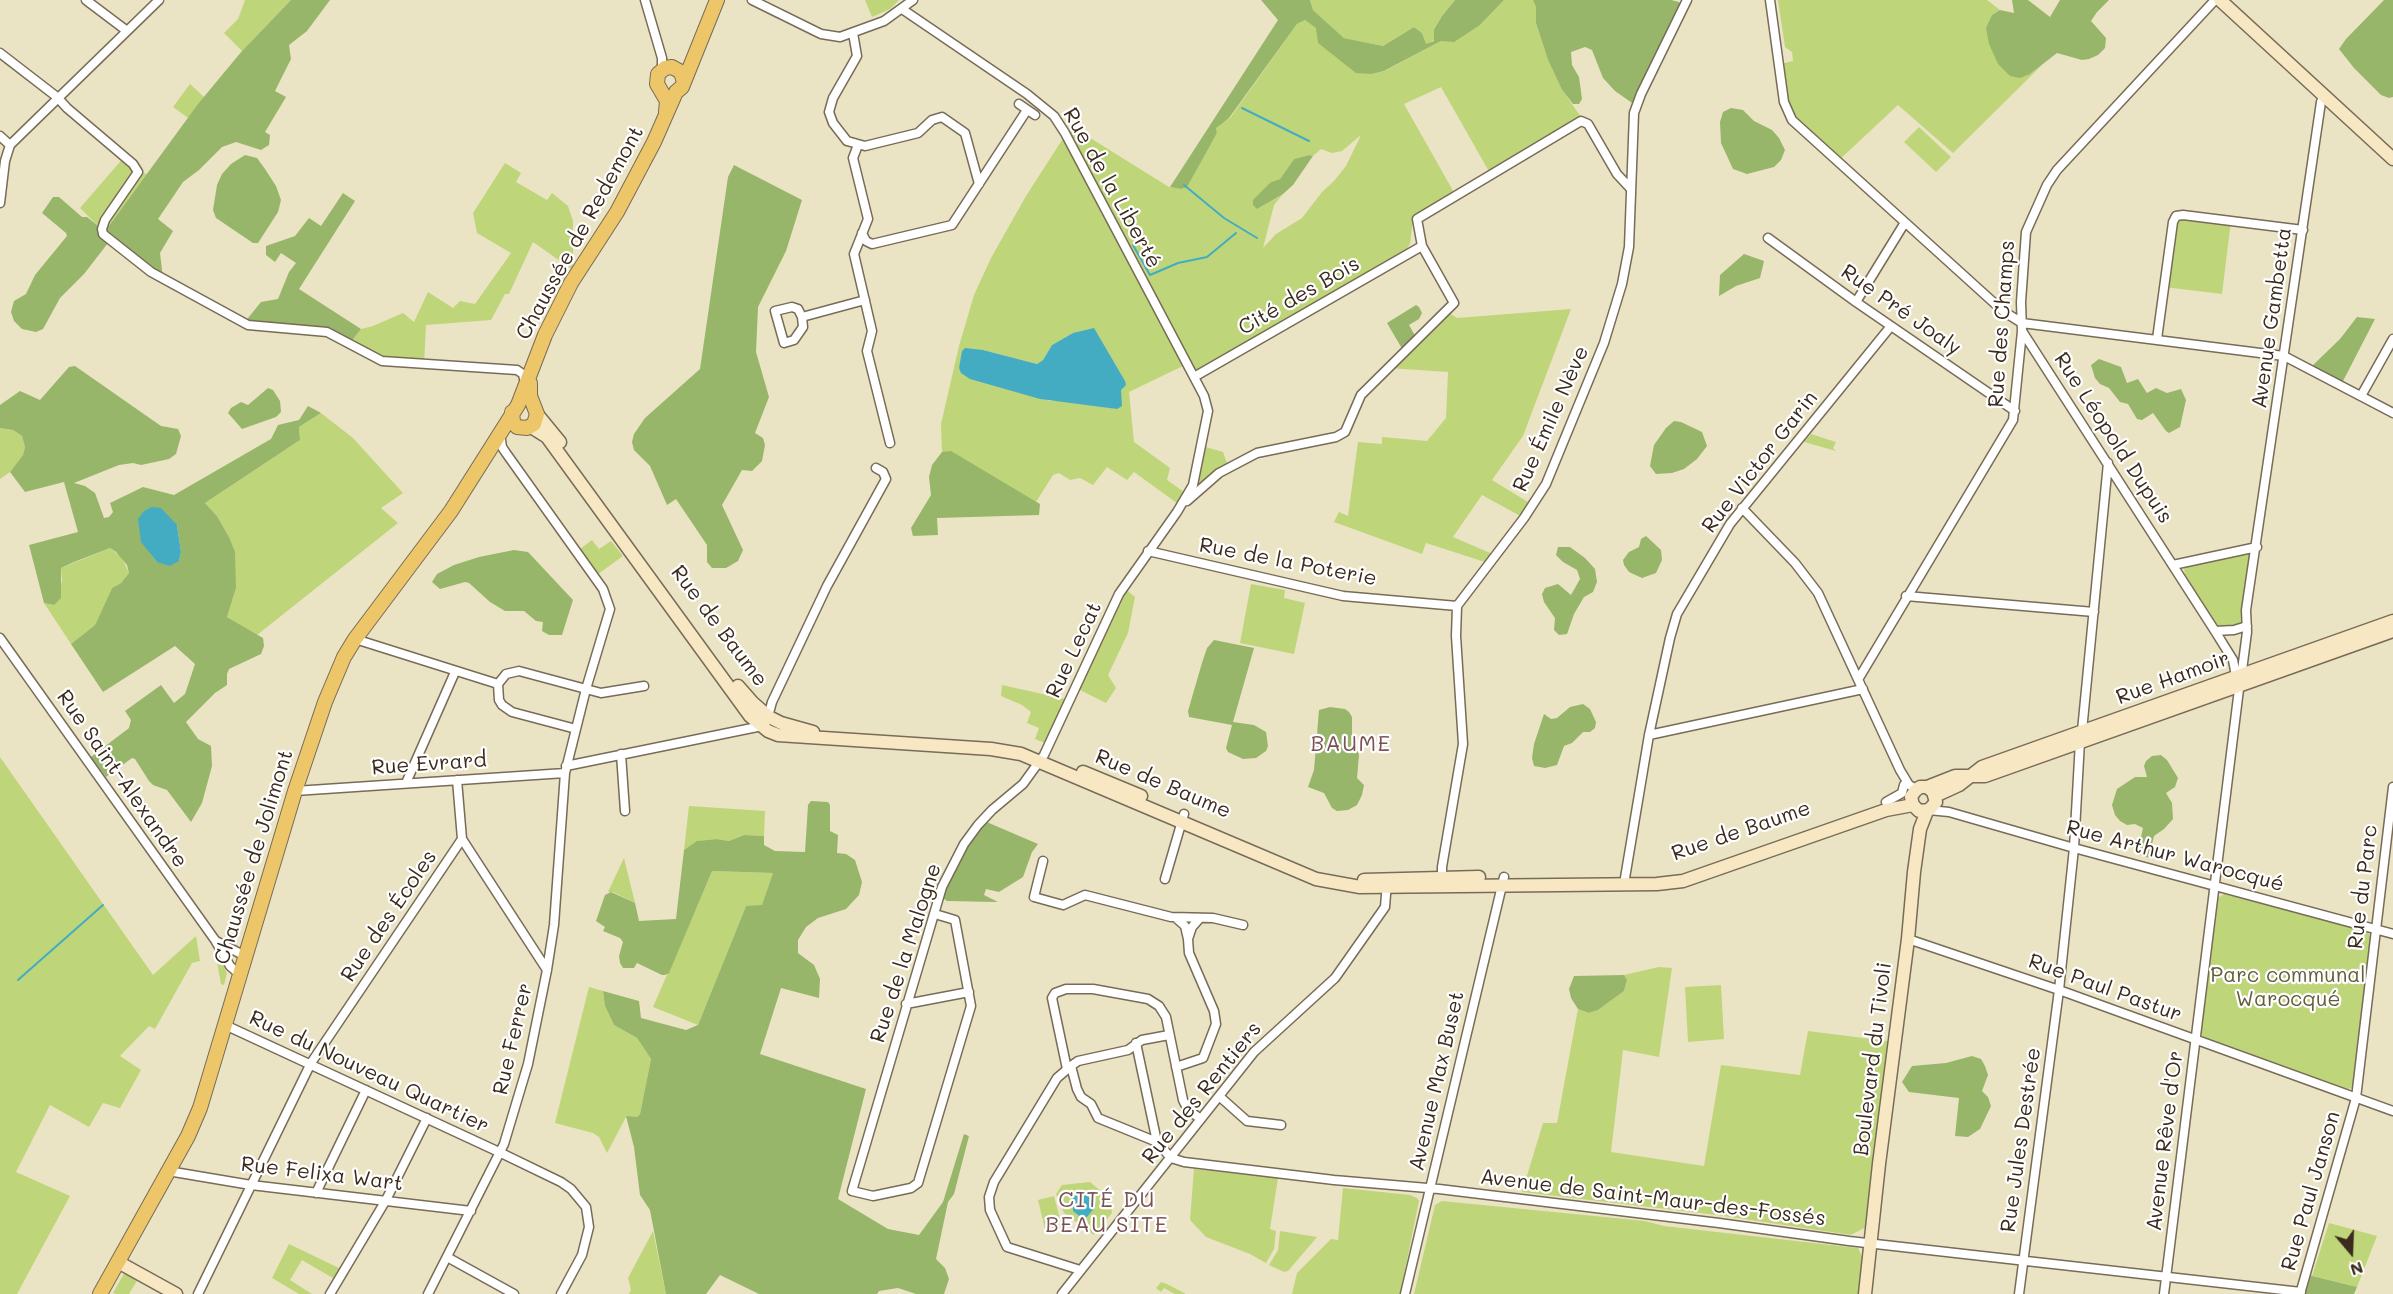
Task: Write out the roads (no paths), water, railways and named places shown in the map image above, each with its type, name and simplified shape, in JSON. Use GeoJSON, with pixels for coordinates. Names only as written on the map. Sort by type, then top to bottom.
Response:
{"type":"FeatureCollection","features":[{"type":"Feature","properties":{"kind":"main road"},"geometry":{"type":"LineString","coordinates":[[670,68],[694,54],[717,0]]}},
{"type":"Feature","properties":{"kind":"main road"},"geometry":{"type":"LineString","coordinates":[[2220,0],[2393,159]]}},
{"type":"Feature","properties":{"kind":"main road","name":"Chaussée de Redemont"},"geometry":{"type":"LineString","coordinates":[[524,415],[525,386],[549,328],[571,283],[617,212],[654,142],[666,115],[676,92],[682,87],[670,68],[657,80],[667,101],[666,115]]}},
{"type":"Feature","properties":{"kind":"main road"},"geometry":{"type":"LineString","coordinates":[[662,91],[676,92]]}},
{"type":"Feature","properties":{"kind":"main road","name":"Chaussée de Redemont"},"geometry":{"type":"LineString","coordinates":[[524,415],[530,396],[532,371]]}},
{"type":"Feature","properties":{"kind":"main road","name":"Chaussée de Jolimont"},"geometry":{"type":"LineString","coordinates":[[488,454],[524,415]]}},
{"type":"Feature","properties":{"kind":"main road","name":"Chaussée de Jolimont"},"geometry":{"type":"LineString","coordinates":[[102,1293],[200,1108],[295,791],[329,691],[355,639],[451,511],[488,454],[524,415]]}},
{"type":"Feature","properties":{"kind":"main road","name":"Rue de Baume"},"geometry":{"type":"LineString","coordinates":[[524,415],[546,438],[723,680],[764,721],[781,723],[817,733],[1007,743],[1183,818],[1324,873],[1387,884],[1682,875],[1886,802],[1921,799]]}},
{"type":"Feature","properties":{"kind":"main road","name":"Rue Hamoir"},"geometry":{"type":"LineString","coordinates":[[1921,799],[1955,776],[1969,777],[1982,767],[2081,736],[2393,621]]}},
{"type":"Feature","properties":{"kind":"main road","name":"Rue Hamoir"},"geometry":{"type":"LineString","coordinates":[[2240,679],[2393,631]]}},
{"type":"Feature","properties":{"kind":"main road","name":"Rue de Baume"},"geometry":{"type":"LineString","coordinates":[[1503,881],[1657,884],[1683,882],[1921,799]]}},
{"type":"Feature","properties":{"kind":"main road","name":"Boulevard du Tivoli"},"geometry":{"type":"LineString","coordinates":[[1865,1294],[1908,939],[1921,799]]}},
{"type":"Feature","properties":{"kind":"main road"},"geometry":{"type":"LineString","coordinates":[[118,1262],[176,1294]]}},
{"type":"Feature","properties":{"kind":"street"},"geometry":{"type":"LineString","coordinates":[[86,0],[127,31]]}},
{"type":"Feature","properties":{"kind":"street"},"geometry":{"type":"LineString","coordinates":[[0,203],[5,161],[10,145],[159,0]]}},
{"type":"Feature","properties":{"kind":"street"},"geometry":{"type":"LineString","coordinates":[[645,0],[670,68]]}},
{"type":"Feature","properties":{"kind":"street"},"geometry":{"type":"LineString","coordinates":[[752,0],[824,35],[840,37],[884,21],[913,0]]}},
{"type":"Feature","properties":{"kind":"street","name":"Rue Émile Nève"},"geometry":{"type":"LineString","coordinates":[[1457,606],[1528,513],[1545,484],[1562,449],[1604,343],[1622,284],[1631,226],[1632,122],[1636,105],[1687,0]]}},
{"type":"Feature","properties":{"kind":"street"},"geometry":{"type":"LineString","coordinates":[[1770,0],[1784,102],[1792,120],[1904,224],[2022,327],[2157,339],[2284,356],[2393,413]]}},
{"type":"Feature","properties":{"kind":"street","name":"Rue des Champs"},"geometry":{"type":"LineString","coordinates":[[1858,678],[2008,429],[2015,411],[2022,327],[2021,302],[2026,232],[2047,185],[2057,170],[2215,0]]}},
{"type":"Feature","properties":{"kind":"street","name":"Rue de la Liberté"},"geometry":{"type":"LineString","coordinates":[[902,9],[1027,94],[1054,116],[1065,133],[1206,400],[1208,420],[1195,479],[1181,506]]}},
{"type":"Feature","properties":{"kind":"street"},"geometry":{"type":"LineString","coordinates":[[853,33],[857,56],[833,98],[829,112],[833,123],[847,141],[858,146],[865,146],[918,133],[932,120],[942,117],[965,133],[979,184]]}},
{"type":"Feature","properties":{"kind":"street"},"geometry":{"type":"LineString","coordinates":[[0,53],[57,97],[129,161],[138,172],[105,220],[102,229],[104,234],[151,272],[239,321],[258,327],[327,332],[382,361],[517,370],[528,366],[541,336],[549,328]]}},
{"type":"Feature","properties":{"kind":"street","name":"Avenue Gambetta"},"geometry":{"type":"LineString","coordinates":[[2240,679],[2247,626],[2246,610],[2324,94]]}},
{"type":"Feature","properties":{"kind":"street"},"geometry":{"type":"LineString","coordinates":[[1019,104],[1035,116]]}},
{"type":"Feature","properties":{"kind":"street"},"geometry":{"type":"LineString","coordinates":[[862,233],[866,241],[872,244],[948,227],[955,222],[1027,110]]}},
{"type":"Feature","properties":{"kind":"street"},"geometry":{"type":"LineString","coordinates":[[1181,506],[1219,473],[1257,453],[1336,437],[1345,432],[1360,395],[1454,303],[1422,246],[1417,219],[1581,121],[1588,124],[1617,174],[1630,188]]}},
{"type":"Feature","properties":{"kind":"street"},"geometry":{"type":"LineString","coordinates":[[0,135],[10,145]]}},
{"type":"Feature","properties":{"kind":"street"},"geometry":{"type":"LineString","coordinates":[[858,146],[853,158],[868,219],[854,254],[872,331],[867,351],[890,443]]}},
{"type":"Feature","properties":{"kind":"street"},"geometry":{"type":"LineString","coordinates":[[2157,339],[2173,222],[2176,216],[2302,230]]}},
{"type":"Feature","properties":{"kind":"street"},"geometry":{"type":"LineString","coordinates":[[1856,302],[1904,224]]}},
{"type":"Feature","properties":{"kind":"street","name":"Rue Pré Joaly"},"geometry":{"type":"LineString","coordinates":[[1768,238],[1856,302],[2015,411]]}},
{"type":"Feature","properties":{"kind":"street","name":"Cité des Bois"},"geometry":{"type":"LineString","coordinates":[[1194,377],[1422,246]]}},
{"type":"Feature","properties":{"kind":"street"},"geometry":{"type":"LineString","coordinates":[[802,317],[865,300]]}},
{"type":"Feature","properties":{"kind":"street","name":"Rue Victor Garin"},"geometry":{"type":"LineString","coordinates":[[1625,878],[1649,735],[1677,614],[1742,508],[1891,326]]}},
{"type":"Feature","properties":{"kind":"street","name":"Rue Léopold Dupuis"},"geometry":{"type":"LineString","coordinates":[[2022,327],[2233,660],[2240,679]]}},
{"type":"Feature","properties":{"kind":"street"},"geometry":{"type":"LineString","coordinates":[[2361,396],[2393,339]]}},
{"type":"Feature","properties":{"kind":"street"},"geometry":{"type":"LineString","coordinates":[[517,370],[523,374],[525,386]]}},
{"type":"Feature","properties":{"kind":"street","name":"Rue Ferrer"},"geometry":{"type":"LineString","coordinates":[[428,1294],[499,1152],[511,1122],[528,1064],[548,970],[559,884],[566,770],[586,689],[610,609],[609,600],[501,447],[501,440]]}},
{"type":"Feature","properties":{"kind":"street","name":"Rue Jules Destrée"},"geometry":{"type":"LineString","coordinates":[[2019,1294],[2059,990],[2108,463]]}},
{"type":"Feature","properties":{"kind":"street"},"geometry":{"type":"LineString","coordinates":[[764,721],[827,586],[886,479],[883,472],[876,468]]}},
{"type":"Feature","properties":{"kind":"street","name":"Rue Lecat"},"geometry":{"type":"LineString","coordinates":[[1042,758],[1116,600],[1140,562],[1181,506]]}},
{"type":"Feature","properties":{"kind":"street"},"geometry":{"type":"LineString","coordinates":[[1742,508],[1795,563],[1818,593],[1900,770],[1921,799]]}},
{"type":"Feature","properties":{"kind":"street"},"geometry":{"type":"LineString","coordinates":[[2173,564],[2257,547]]}},
{"type":"Feature","properties":{"kind":"street","name":"Rue de la Poterie"},"geometry":{"type":"LineString","coordinates":[[1149,551],[1343,596],[1457,606]]}},
{"type":"Feature","properties":{"kind":"street"},"geometry":{"type":"LineString","coordinates":[[1906,596],[2094,612]]}},
{"type":"Feature","properties":{"kind":"street"},"geometry":{"type":"LineString","coordinates":[[1442,882],[1463,744],[1456,646],[1457,606]]}},
{"type":"Feature","properties":{"kind":"street"},"geometry":{"type":"LineString","coordinates":[[2215,631],[2234,630],[2247,626]]}},
{"type":"Feature","properties":{"kind":"street","name":"Rue Saint-Alexandre"},"geometry":{"type":"LineString","coordinates":[[0,638],[215,940],[230,966],[239,974]]}},
{"type":"Feature","properties":{"kind":"street"},"geometry":{"type":"LineString","coordinates":[[355,639],[498,684]]}},
{"type":"Feature","properties":{"kind":"street"},"geometry":{"type":"LineString","coordinates":[[576,729],[512,712],[499,700],[498,684],[506,674],[519,671],[601,693],[644,686]]}},
{"type":"Feature","properties":{"kind":"street"},"geometry":{"type":"LineString","coordinates":[[406,783],[454,672]]}},
{"type":"Feature","properties":{"kind":"street","name":"Avenue Rêve d'Or"},"geometry":{"type":"LineString","coordinates":[[2164,1294],[2240,679]]}},
{"type":"Feature","properties":{"kind":"street"},"geometry":{"type":"LineString","coordinates":[[1649,735],[1863,689]]}},
{"type":"Feature","properties":{"kind":"street","name":"Rue Evrard"},"geometry":{"type":"LineString","coordinates":[[295,791],[566,770],[621,753],[731,734],[764,721]]}},
{"type":"Feature","properties":{"kind":"street"},"geometry":{"type":"LineString","coordinates":[[621,753],[625,811]]}},
{"type":"Feature","properties":{"kind":"street","name":"Rue de la Malogne"},"geometry":{"type":"LineString","coordinates":[[969,992],[972,1006],[918,1183],[911,1188],[873,1196],[852,1191],[942,887],[964,844],[986,815],[1023,784],[1042,758]]}},
{"type":"Feature","properties":{"kind":"street"},"geometry":{"type":"LineString","coordinates":[[1900,770],[1921,799]]}},
{"type":"Feature","properties":{"kind":"street","name":"Rue des Écoles"},"geometry":{"type":"LineString","coordinates":[[198,1294],[311,1064],[462,839],[456,780]]}},
{"type":"Feature","properties":{"kind":"street","name":"Rue du Parc"},"geometry":{"type":"LineString","coordinates":[[2356,1098],[2393,787]]}},
{"type":"Feature","properties":{"kind":"street","name":"Rue Arthur Warocqué"},"geometry":{"type":"LineString","coordinates":[[1921,799],[1948,812],[2393,934]]}},
{"type":"Feature","properties":{"kind":"street"},"geometry":{"type":"LineString","coordinates":[[1166,879],[1183,818]]}},
{"type":"Feature","properties":{"kind":"street"},"geometry":{"type":"LineString","coordinates":[[462,839],[548,970]]}},
{"type":"Feature","properties":{"kind":"street"},"geometry":{"type":"LineString","coordinates":[[1043,861],[1034,897],[1063,905],[1085,895],[1173,917],[1213,918],[1243,926]]}},
{"type":"Feature","properties":{"kind":"street","name":"Avenue Max Buset"},"geometry":{"type":"LineString","coordinates":[[1405,1294],[1503,881]]}},
{"type":"Feature","properties":{"kind":"street","name":"Rue des Rentiers"},"geometry":{"type":"LineString","coordinates":[[1062,1294],[1260,1046],[1335,978],[1385,907],[1387,884]]}},
{"type":"Feature","properties":{"kind":"street"},"geometry":{"type":"LineString","coordinates":[[906,1004],[969,992],[955,920],[935,914]]}},
{"type":"Feature","properties":{"kind":"street"},"geometry":{"type":"LineString","coordinates":[[1173,917],[1182,922],[1188,939],[1189,953],[1214,1011],[1216,1024],[1203,1058],[1176,1067]]}},
{"type":"Feature","properties":{"kind":"street"},"geometry":{"type":"LineString","coordinates":[[1188,939],[1192,927],[1200,918]]}},
{"type":"Feature","properties":{"kind":"street","name":"Rue Paul Pastur"},"geometry":{"type":"LineString","coordinates":[[1908,939],[2059,990],[2393,1111]]}},
{"type":"Feature","properties":{"kind":"street","name":"Rue Saint-Alexandre"},"geometry":{"type":"LineString","coordinates":[[215,940],[245,956]]}},
{"type":"Feature","properties":{"kind":"street"},"geometry":{"type":"LineString","coordinates":[[1172,1158],[1157,1142],[1098,1118],[1091,1104],[1081,1097],[1069,1067],[1052,998],[1055,993],[1061,990],[1112,991],[1148,999],[1161,1009],[1183,1100],[1188,1110],[1201,1119]]}},
{"type":"Feature","properties":{"kind":"street","name":"Rue du Nouveau Quartier"},"geometry":{"type":"LineString","coordinates":[[225,1025],[561,1182],[580,1198],[589,1217],[588,1238],[561,1294]]}},
{"type":"Feature","properties":{"kind":"street"},"geometry":{"type":"LineString","coordinates":[[1080,1270],[1007,1247],[990,1210],[989,1203],[994,1182],[1055,1081],[1069,1067],[1078,1061],[1128,1050],[1136,1043],[1169,1035]]}},
{"type":"Feature","properties":{"kind":"street"},"geometry":{"type":"LineString","coordinates":[[1136,1043],[1157,1142]]}},
{"type":"Feature","properties":{"kind":"street"},"geometry":{"type":"LineString","coordinates":[[316,1193],[366,1090]]}},
{"type":"Feature","properties":{"kind":"street"},"geometry":{"type":"LineString","coordinates":[[1219,1096],[1247,1121],[1281,1125]]}},
{"type":"Feature","properties":{"kind":"street","name":"Rue Paul Janson"},"geometry":{"type":"LineString","coordinates":[[2300,1293],[2356,1098]]}},
{"type":"Feature","properties":{"kind":"street"},"geometry":{"type":"LineString","coordinates":[[330,1294],[386,1200],[427,1118]]}},
{"type":"Feature","properties":{"kind":"street","name":"Avenue de Saint-Maur-des-Fossés"},"geometry":{"type":"LineString","coordinates":[[1172,1158],[1184,1162],[1334,1180],[1430,1188],[2300,1293]]}},
{"type":"Feature","properties":{"kind":"street","name":"Rue Felixa Wart"},"geometry":{"type":"LineString","coordinates":[[168,1172],[251,1185],[471,1211]]}},
{"type":"Feature","properties":{"kind":"street"},"geometry":{"type":"LineString","coordinates":[[447,1257],[514,1294]]}},
{"type":"Feature","properties":{"kind":"water"},"geometry":{"type":"Polygon","coordinates":[[[1094,328],[1125,381],[1126,385],[1121,390],[1122,406],[1117,409],[1040,399],[970,379],[961,373],[959,368],[962,351],[965,348],[983,350],[1037,364],[1043,360],[1052,345],[1073,333],[1094,328]]]}},
{"type":"Feature","properties":{"kind":"water"},"geometry":{"type":"Polygon","coordinates":[[[152,507],[161,508],[177,525],[181,552],[179,561],[170,566],[157,562],[141,542],[138,519],[144,511],[152,507]]]}},
{"type":"Feature","properties":{"kind":"water"},"geometry":{"type":"Polygon","coordinates":[[[1085,1194],[1095,1202],[1096,1206],[1087,1217],[1082,1218],[1073,1211],[1072,1196],[1085,1194]]]}},
{"type":"Feature","properties":{"kind":"waterway"},"geometry":{"type":"LineString","coordinates":[[1242,108],[1309,141]]}},
{"type":"Feature","properties":{"kind":"waterway"},"geometry":{"type":"LineString","coordinates":[[1184,185],[1224,218],[1257,238]]}},
{"type":"Feature","properties":{"kind":"waterway"},"geometry":{"type":"LineString","coordinates":[[1133,245],[1150,275],[1178,263],[1207,257],[1236,233]]}},
{"type":"Feature","properties":{"kind":"waterway"},"geometry":{"type":"LineString","coordinates":[[18,980],[103,905]]}},
{"type":"Feature","properties":{"kind":"district","name":"BAUME"},"geometry":{"type":"Point","coordinates":[1351,744]}},
{"type":"Feature","properties":{"kind":"district","name":"CITÉ DU BEAU SITE"},"geometry":{"type":"Point","coordinates":[1107,1212]}},
{"type":"Feature","properties":{"kind":"park label","name":"Parc communal Warocqué"},"geometry":{"type":"Point","coordinates":[2288,988]}}]}
